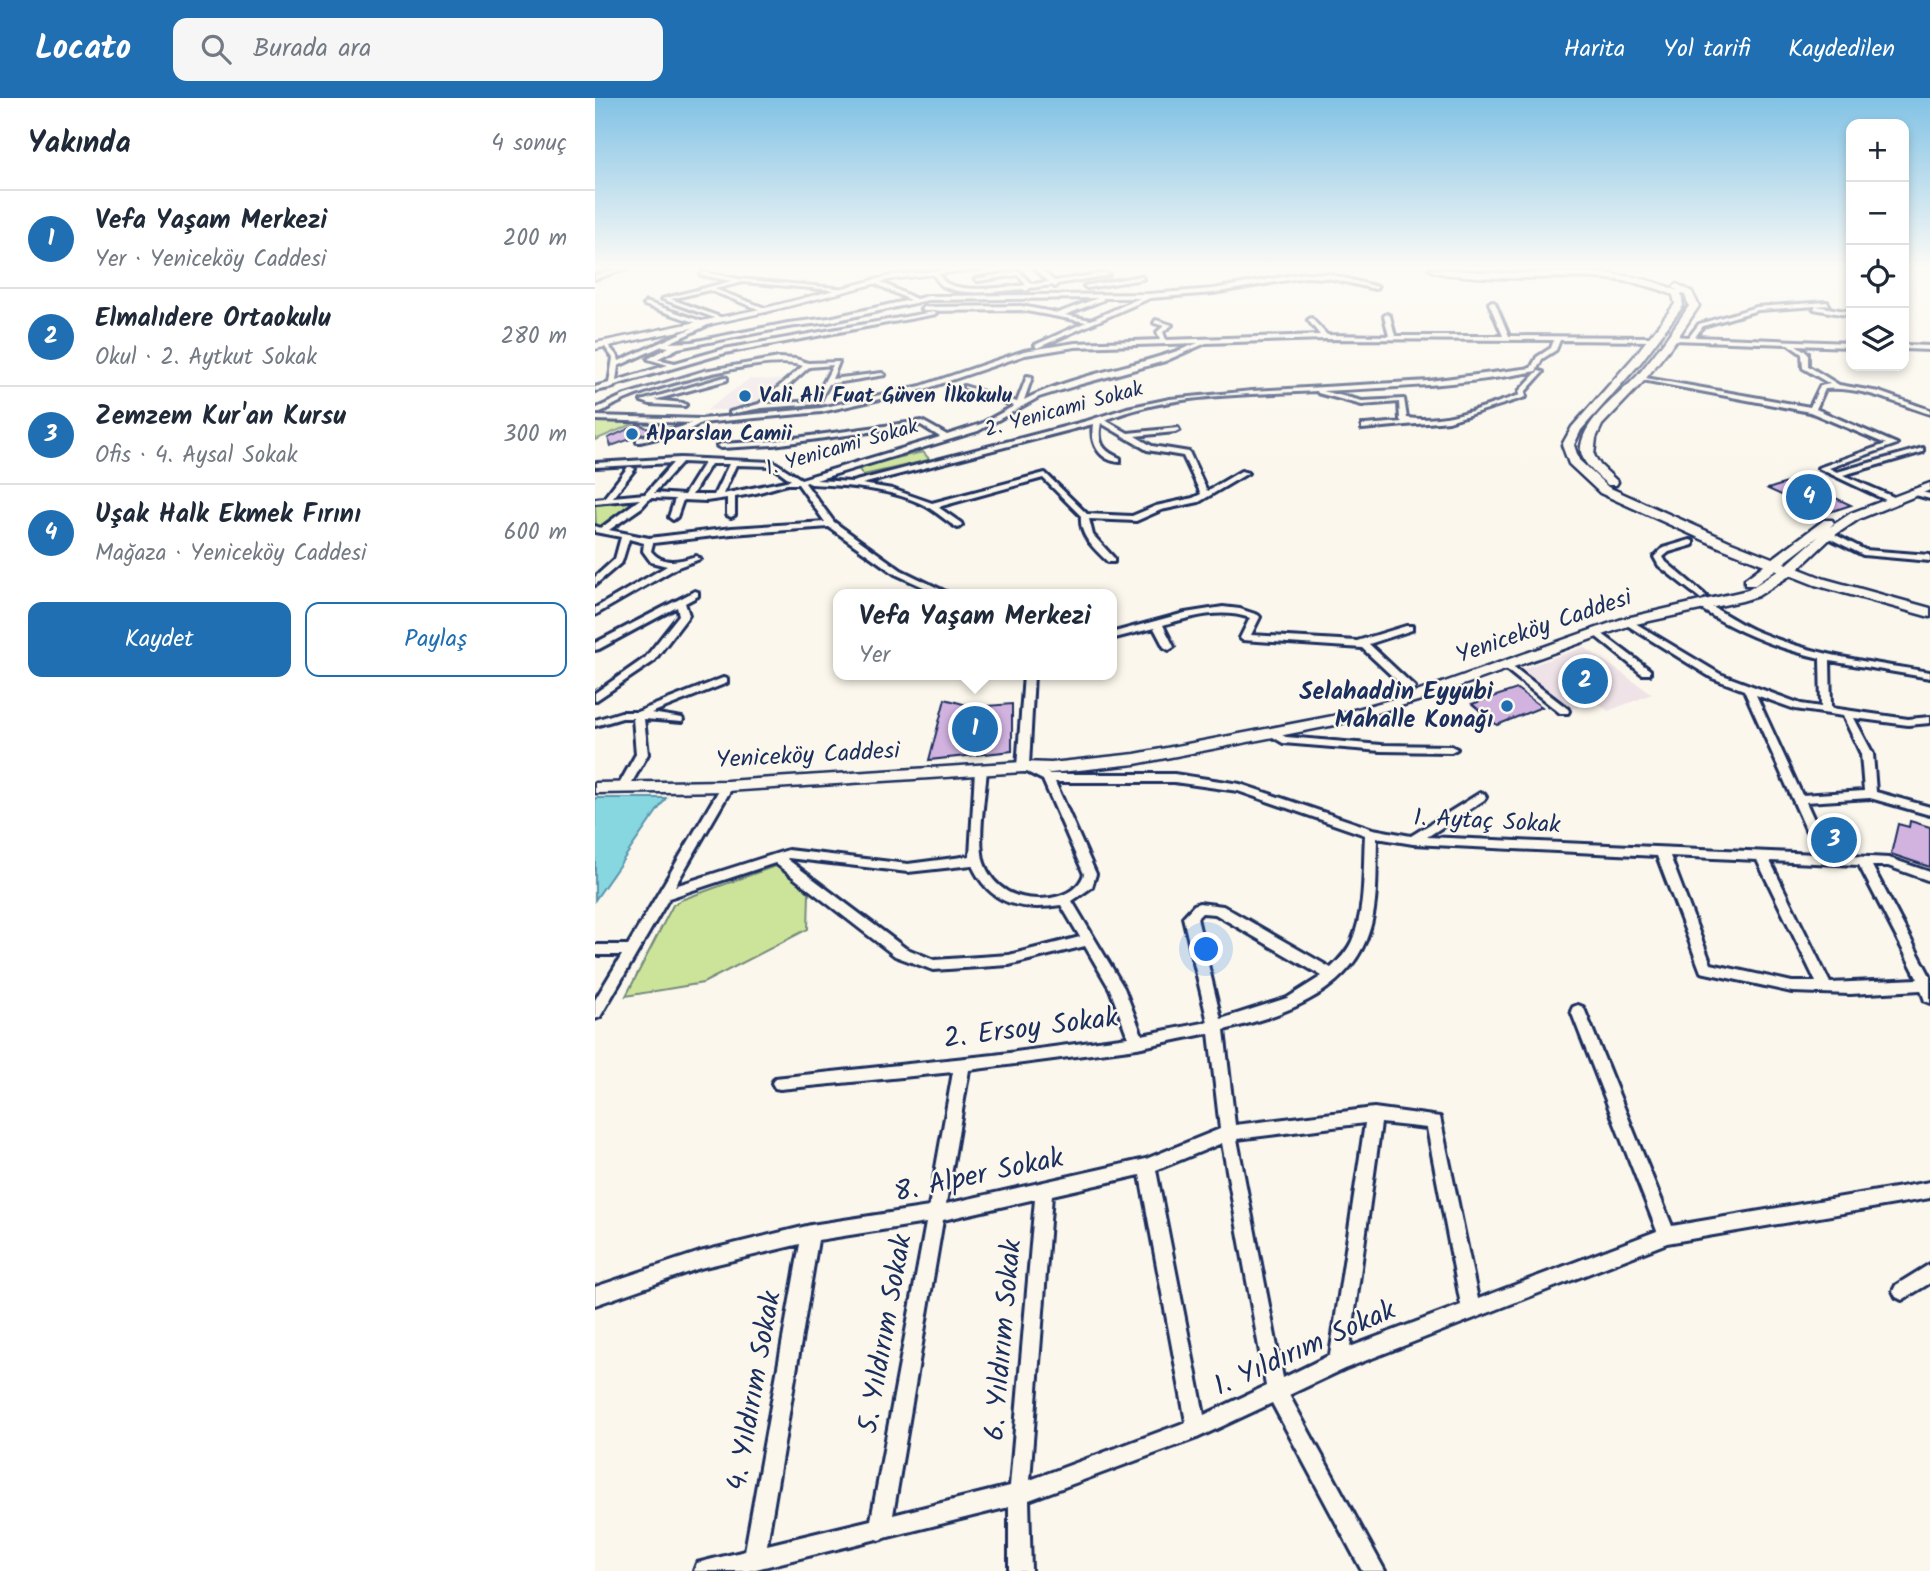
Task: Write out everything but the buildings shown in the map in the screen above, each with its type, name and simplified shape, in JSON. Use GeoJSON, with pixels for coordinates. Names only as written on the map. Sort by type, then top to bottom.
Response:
{"type":"FeatureCollection","features":[{"type":"Feature","properties":{"kind":"main road"},"geometry":{"type":"LineString","coordinates":[[1673,338],[1594,431],[1587,446],[1588,456],[1607,479],[1627,491],[1778,560]]}},
{"type":"Feature","properties":{"kind":"main road"},"geometry":{"type":"LineString","coordinates":[[1653,339],[1576,429],[1568,445],[1573,461],[1591,480],[1621,499],[1794,566],[1850,591],[1930,612]]}},
{"type":"Feature","properties":{"kind":"main road"},"geometry":{"type":"LineString","coordinates":[[1794,566],[1930,600]]}},
{"type":"Feature","properties":{"kind":"street"},"geometry":{"type":"LineString","coordinates":[[599,345],[631,338]]}},
{"type":"Feature","properties":{"kind":"street"},"geometry":{"type":"LineString","coordinates":[[617,364],[674,338]]}},
{"type":"Feature","properties":{"kind":"street"},"geometry":{"type":"LineString","coordinates":[[660,344],[676,346],[723,338]]}},
{"type":"Feature","properties":{"kind":"street"},"geometry":{"type":"LineString","coordinates":[[797,345],[806,338]]}},
{"type":"Feature","properties":{"kind":"street"},"geometry":{"type":"LineString","coordinates":[[599,389],[724,351],[806,338]]}},
{"type":"Feature","properties":{"kind":"street"},"geometry":{"type":"LineString","coordinates":[[595,412],[627,396],[806,338]]}},
{"type":"Feature","properties":{"kind":"street"},"geometry":{"type":"LineString","coordinates":[[595,418],[701,421],[785,415],[923,388],[1024,353],[1056,338]]}},
{"type":"Feature","properties":{"kind":"street"},"geometry":{"type":"LineString","coordinates":[[1162,338],[1164,342]]}},
{"type":"Feature","properties":{"kind":"street"},"geometry":{"type":"LineString","coordinates":[[1024,353],[1075,345],[1303,338]]}},
{"type":"Feature","properties":{"kind":"street"},"geometry":{"type":"LineString","coordinates":[[1544,338],[1653,339]]}},
{"type":"Feature","properties":{"kind":"street"},"geometry":{"type":"LineString","coordinates":[[1365,427],[1453,416],[1524,396],[1521,392],[1542,372],[1534,370],[1539,358],[1554,349],[1558,338]]}},
{"type":"Feature","properties":{"kind":"street"},"geometry":{"type":"LineString","coordinates":[[1673,338],[1846,345]]}},
{"type":"Feature","properties":{"kind":"street","name":"1. Yenicami Sokak"},"geometry":{"type":"LineString","coordinates":[[595,501],[646,496],[717,498],[787,482],[800,482],[999,420],[1019,405],[1038,396],[1176,356],[1206,341]]}},
{"type":"Feature","properties":{"kind":"street"},"geometry":{"type":"LineString","coordinates":[[1791,344],[1805,353],[1805,367],[1808,371],[1836,385],[1894,399],[1930,412]]}},
{"type":"Feature","properties":{"kind":"street"},"geometry":{"type":"LineString","coordinates":[[599,345],[616,358],[612,386]]}},
{"type":"Feature","properties":{"kind":"street"},"geometry":{"type":"LineString","coordinates":[[676,346],[651,359],[679,366]]}},
{"type":"Feature","properties":{"kind":"street"},"geometry":{"type":"LineString","coordinates":[[1909,347],[1930,348]]}},
{"type":"Feature","properties":{"kind":"street"},"geometry":{"type":"LineString","coordinates":[[779,360],[788,353]]}},
{"type":"Feature","properties":{"kind":"street"},"geometry":{"type":"LineString","coordinates":[[683,420],[761,406],[815,403],[837,363],[807,365],[779,360],[699,374]]}},
{"type":"Feature","properties":{"kind":"street"},"geometry":{"type":"LineString","coordinates":[[761,406],[807,365]]}},
{"type":"Feature","properties":{"kind":"street","name":"2. Yenicami Sokak"},"geometry":{"type":"LineString","coordinates":[[855,483],[1113,413],[1181,398],[1445,382],[1534,370]]}},
{"type":"Feature","properties":{"kind":"street"},"geometry":{"type":"LineString","coordinates":[[827,382],[855,381],[883,375]]}},
{"type":"Feature","properties":{"kind":"street"},"geometry":{"type":"LineString","coordinates":[[966,387],[1019,405],[1029,377]]}},
{"type":"Feature","properties":{"kind":"street"},"geometry":{"type":"LineString","coordinates":[[644,401],[725,379]]}},
{"type":"Feature","properties":{"kind":"street"},"geometry":{"type":"LineString","coordinates":[[1640,379],[1812,410],[1893,444],[1822,468],[1888,497]]}},
{"type":"Feature","properties":{"kind":"street"},"geometry":{"type":"LineString","coordinates":[[847,404],[855,381]]}},
{"type":"Feature","properties":{"kind":"street"},"geometry":{"type":"LineString","coordinates":[[1812,410],[1822,387],[1836,385]]}},
{"type":"Feature","properties":{"kind":"street"},"geometry":{"type":"LineString","coordinates":[[599,389],[644,401],[683,405]]}},
{"type":"Feature","properties":{"kind":"street"},"geometry":{"type":"LineString","coordinates":[[1306,389],[1362,403],[1402,400],[1404,420],[1416,422]]}},
{"type":"Feature","properties":{"kind":"street"},"geometry":{"type":"LineString","coordinates":[[1351,408],[1362,403]]}},
{"type":"Feature","properties":{"kind":"street"},"geometry":{"type":"LineString","coordinates":[[1468,403],[1500,403]]}},
{"type":"Feature","properties":{"kind":"street"},"geometry":{"type":"LineString","coordinates":[[1117,460],[1107,457],[1095,446],[1094,435],[1098,419],[1150,448],[1186,454],[1205,495]]}},
{"type":"Feature","properties":{"kind":"street"},"geometry":{"type":"LineString","coordinates":[[640,440],[684,429],[701,421]]}},
{"type":"Feature","properties":{"kind":"street"},"geometry":{"type":"LineString","coordinates":[[721,446],[773,443],[875,427],[922,423],[945,437]]}},
{"type":"Feature","properties":{"kind":"street"},"geometry":{"type":"LineString","coordinates":[[1126,435],[1175,430]]}},
{"type":"Feature","properties":{"kind":"street"},"geometry":{"type":"LineString","coordinates":[[1837,474],[1920,450]]}},
{"type":"Feature","properties":{"kind":"street"},"geometry":{"type":"LineString","coordinates":[[598,530],[639,505],[680,460]]}},
{"type":"Feature","properties":{"kind":"street"},"geometry":{"type":"LineString","coordinates":[[595,465],[680,460],[763,463],[781,468],[800,482],[831,524],[898,572],[935,589]]}},
{"type":"Feature","properties":{"kind":"street"},"geometry":{"type":"LineString","coordinates":[[673,517],[683,497],[709,461]]}},
{"type":"Feature","properties":{"kind":"street"},"geometry":{"type":"LineString","coordinates":[[717,498],[734,461]]}},
{"type":"Feature","properties":{"kind":"street"},"geometry":{"type":"LineString","coordinates":[[606,500],[631,469]]}},
{"type":"Feature","properties":{"kind":"street"},"geometry":{"type":"LineString","coordinates":[[935,505],[1045,475],[1085,516],[1133,519],[1159,508],[1205,495],[1244,472]]}},
{"type":"Feature","properties":{"kind":"street","name":"Yeniceköy Caddesi"},"geometry":{"type":"LineString","coordinates":[[1023,766],[1045,759],[1192,740],[1350,705],[1410,687],[1507,665],[1627,622],[1740,587],[1756,579],[1820,526],[1930,478]]}},
{"type":"Feature","properties":{"kind":"street"},"geometry":{"type":"LineString","coordinates":[[800,482],[855,483],[935,505],[958,525]]}},
{"type":"Feature","properties":{"kind":"street","name":"Yeniceköy Caddesi"},"geometry":{"type":"LineString","coordinates":[[595,788],[727,786],[1023,766],[1051,768],[1135,759],[1335,720],[1416,697],[1461,675],[1623,614],[1753,593],[1794,566],[1828,534],[1855,516],[1888,497],[1930,486]]}},
{"type":"Feature","properties":{"kind":"street"},"geometry":{"type":"LineString","coordinates":[[1915,492],[1930,497]]}},
{"type":"Feature","properties":{"kind":"street"},"geometry":{"type":"LineString","coordinates":[[731,496],[731,515]]}},
{"type":"Feature","properties":{"kind":"street"},"geometry":{"type":"LineString","coordinates":[[1085,516],[1083,524],[1086,531],[1111,560]]}},
{"type":"Feature","properties":{"kind":"street"},"geometry":{"type":"LineString","coordinates":[[598,530],[649,541],[732,531],[831,524]]}},
{"type":"Feature","properties":{"kind":"street"},"geometry":{"type":"LineString","coordinates":[[1828,534],[1863,552],[1930,558]]}},
{"type":"Feature","properties":{"kind":"street"},"geometry":{"type":"LineString","coordinates":[[595,582],[619,560],[625,537]]}},
{"type":"Feature","properties":{"kind":"street"},"geometry":{"type":"LineString","coordinates":[[649,541],[647,551],[655,560],[675,565]]}},
{"type":"Feature","properties":{"kind":"street"},"geometry":{"type":"LineString","coordinates":[[1690,543],[1666,551],[1658,557],[1717,617],[1743,629],[1825,656],[1930,676]]}},
{"type":"Feature","properties":{"kind":"street"},"geometry":{"type":"LineString","coordinates":[[595,612],[675,565],[696,559]]}},
{"type":"Feature","properties":{"kind":"street"},"geometry":{"type":"LineString","coordinates":[[595,647],[695,594]]}},
{"type":"Feature","properties":{"kind":"street"},"geometry":{"type":"LineString","coordinates":[[595,698],[649,660],[684,615],[680,603]]}},
{"type":"Feature","properties":{"kind":"street"},"geometry":{"type":"LineString","coordinates":[[1117,635],[1220,609],[1246,611],[1255,617],[1245,638],[1359,643],[1409,628]]}},
{"type":"Feature","properties":{"kind":"street"},"geometry":{"type":"LineString","coordinates":[[1627,622],[1690,662],[1749,690],[1799,707],[1909,722],[1930,720]]}},
{"type":"Feature","properties":{"kind":"street"},"geometry":{"type":"LineString","coordinates":[[1158,625],[1169,647]]}},
{"type":"Feature","properties":{"kind":"street"},"geometry":{"type":"LineString","coordinates":[[1597,633],[1646,672]]}},
{"type":"Feature","properties":{"kind":"street"},"geometry":{"type":"LineString","coordinates":[[1359,643],[1366,646],[1410,687]]}},
{"type":"Feature","properties":{"kind":"street"},"geometry":{"type":"LineString","coordinates":[[1825,656],[1826,711]]}},
{"type":"Feature","properties":{"kind":"street"},"geometry":{"type":"LineString","coordinates":[[1507,665],[1564,711]]}},
{"type":"Feature","properties":{"kind":"street"},"geometry":{"type":"LineString","coordinates":[[981,770],[976,860],[995,889],[1013,901],[1039,905],[1065,900],[1087,884],[1090,874],[1048,778],[1023,766],[1028,680]]}},
{"type":"Feature","properties":{"kind":"street"},"geometry":{"type":"LineString","coordinates":[[638,715],[723,681]]}},
{"type":"Feature","properties":{"kind":"street"},"geometry":{"type":"LineString","coordinates":[[1749,690],[1826,860]]}},
{"type":"Feature","properties":{"kind":"street"},"geometry":{"type":"LineString","coordinates":[[1847,714],[1867,754],[1870,794]]}},
{"type":"Feature","properties":{"kind":"street"},"geometry":{"type":"LineString","coordinates":[[595,723],[621,715],[678,720]]}},
{"type":"Feature","properties":{"kind":"street"},"geometry":{"type":"LineString","coordinates":[[623,788],[642,754],[638,715]]}},
{"type":"Feature","properties":{"kind":"street"},"geometry":{"type":"LineString","coordinates":[[1272,733],[1283,740],[1381,748],[1451,749]]}},
{"type":"Feature","properties":{"kind":"street","name":"1. Aytaç Sokak"},"geometry":{"type":"LineString","coordinates":[[1048,778],[1174,778],[1240,788],[1371,833],[1413,840],[1889,862],[1930,877]]}},
{"type":"Feature","properties":{"kind":"street"},"geometry":{"type":"LineString","coordinates":[[595,1013],[727,786]]}},
{"type":"Feature","properties":{"kind":"street"},"geometry":{"type":"LineString","coordinates":[[1799,799],[1870,794],[1930,811]]}},
{"type":"Feature","properties":{"kind":"street"},"geometry":{"type":"LineString","coordinates":[[1413,840],[1480,797]]}},
{"type":"Feature","properties":{"kind":"street","name":"2. Ersoy Sokak"},"geometry":{"type":"LineString","coordinates":[[781,1083],[962,1066],[1137,1042],[1216,1027],[1284,1005],[1321,986],[1355,950],[1365,919],[1371,833]]}},
{"type":"Feature","properties":{"kind":"street"},"geometry":{"type":"LineString","coordinates":[[1662,850],[1706,968],[1792,987],[1929,990],[1864,862]]}},
{"type":"Feature","properties":{"kind":"street"},"geometry":{"type":"LineString","coordinates":[[663,895],[788,855],[908,868],[976,860]]}},
{"type":"Feature","properties":{"kind":"street"},"geometry":{"type":"LineString","coordinates":[[1762,857],[1826,989]]}},
{"type":"Feature","properties":{"kind":"street"},"geometry":{"type":"LineString","coordinates":[[777,858],[900,952],[933,965],[1009,960],[1088,940]]}},
{"type":"Feature","properties":{"kind":"street"},"geometry":{"type":"LineString","coordinates":[[1065,900],[1117,988],[1137,1042]]}},
{"type":"Feature","properties":{"kind":"street"},"geometry":{"type":"LineString","coordinates":[[1332,975],[1218,909],[1199,908],[1190,917],[1216,1027],[1227,1133],[1276,1391],[1374,1571]]}},
{"type":"Feature","properties":{"kind":"street"},"geometry":{"type":"LineString","coordinates":[[595,950],[631,950]]}},
{"type":"Feature","properties":{"kind":"street"},"geometry":{"type":"LineString","coordinates":[[1578,1011],[1667,1235]]}},
{"type":"Feature","properties":{"kind":"street","name":"5. Yıldırım Sokak"},"geometry":{"type":"LineString","coordinates":[[880,1530],[962,1066]]}},
{"type":"Feature","properties":{"kind":"street"},"geometry":{"type":"LineString","coordinates":[[1339,1361],[1374,1115]]}},
{"type":"Feature","properties":{"kind":"street","name":"8. Alper Sokak"},"geometry":{"type":"LineString","coordinates":[[595,1296],[700,1260],[811,1233],[936,1214],[1147,1166],[1227,1133],[1374,1115],[1434,1122],[1471,1309]]}},
{"type":"Feature","properties":{"kind":"street"},"geometry":{"type":"LineString","coordinates":[[1147,1166],[1197,1428]]}},
{"type":"Feature","properties":{"kind":"street","name":"1. Yıldırım Sokak"},"geometry":{"type":"LineString","coordinates":[[705,1571],[1019,1494],[1197,1428],[1339,1361],[1667,1235],[1930,1189]]}},
{"type":"Feature","properties":{"kind":"street","name":"6. Yıldırım Sokak"},"geometry":{"type":"LineString","coordinates":[[1020,1571],[1019,1494],[1044,1190]]}},
{"type":"Feature","properties":{"kind":"street","name":"4. Yıldırım Sokak"},"geometry":{"type":"LineString","coordinates":[[754,1559],[811,1233]]}},
{"type":"Feature","properties":{"kind":"street"},"geometry":{"type":"LineString","coordinates":[[1902,1291],[1930,1273]]}},
{"type":"Feature","properties":{"kind":"shaded area","name":"Vali Ali Fuat Güven İlkokulu"},"geometry":{"type":"Polygon","coordinates":[[[749,379],[783,380],[756,405],[740,410],[707,410],[749,379]]]}},
{"type":"Feature","properties":{"kind":"shaded area"},"geometry":{"type":"Polygon","coordinates":[[[1584,647],[1652,694],[1608,711],[1595,700],[1568,711],[1566,705],[1522,669],[1584,647]]]}},
{"type":"Feature","properties":{"kind":"green space"},"geometry":{"type":"Polygon","coordinates":[[[595,419],[640,421],[595,440],[595,419]]]}},
{"type":"Feature","properties":{"kind":"green space"},"geometry":{"type":"Polygon","coordinates":[[[923,452],[930,460],[863,475],[857,467],[923,452]]]}},
{"type":"Feature","properties":{"kind":"green space"},"geometry":{"type":"Polygon","coordinates":[[[632,501],[634,504],[596,527],[595,505],[632,501]]]}},
{"type":"Feature","properties":{"kind":"green space"},"geometry":{"type":"Polygon","coordinates":[[[781,864],[809,893],[808,929],[703,983],[626,996],[673,905],[781,864]]]}},
{"type":"Feature","properties":{"kind":"water"},"geometry":{"type":"Polygon","coordinates":[[[595,798],[666,798],[595,900],[595,798]]]}},
{"type":"Feature","properties":{"kind":"place","name":"Vali Ali Fuat Güven İlkokulu"},"geometry":{"type":"Point","coordinates":[745,396]}},
{"type":"Feature","properties":{"kind":"place","name":"Alparslan Camii"},"geometry":{"type":"Point","coordinates":[632,434]}},
{"type":"Feature","properties":{"kind":"place","name":"Uşak Halk Ekmek Fırını"},"geometry":{"type":"Point","coordinates":[1809,497]}},
{"type":"Feature","properties":{"kind":"place","name":"Elmalıdere Ortaokulu"},"geometry":{"type":"Point","coordinates":[1585,681]}},
{"type":"Feature","properties":{"kind":"place","name":"Selahaddin Eyyubi Mahalle Konağı"},"geometry":{"type":"Point","coordinates":[1507,706]}},
{"type":"Feature","properties":{"kind":"place","name":"Vefa Yaşam Merkezi"},"geometry":{"type":"Point","coordinates":[975,729]}},
{"type":"Feature","properties":{"kind":"place","name":"Zemzem Kur'an Kursu"},"geometry":{"type":"Point","coordinates":[1834,840]}}]}
